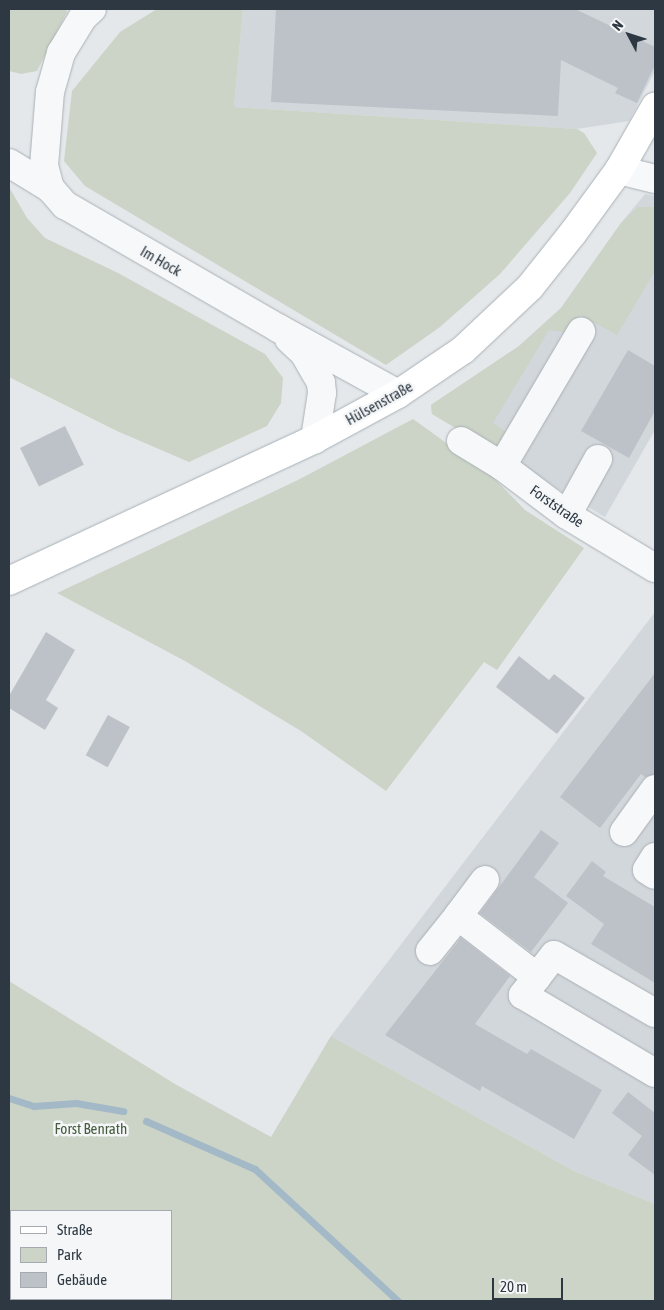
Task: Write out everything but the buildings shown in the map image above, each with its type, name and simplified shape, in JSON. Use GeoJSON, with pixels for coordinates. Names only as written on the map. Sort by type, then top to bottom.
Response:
{"type":"FeatureCollection","features":[{"type":"Feature","properties":{"kind":"main road","name":"Hülsenstraße"},"geometry":{"type":"LineString","coordinates":[[9,581],[315,439],[398,394],[463,350],[530,287],[573,233],[619,170],[655,107]]}},
{"type":"Feature","properties":{"kind":"street","name":"Im Hock"},"geometry":{"type":"LineString","coordinates":[[50,188],[44,166],[50,92],[61,53],[87,10]]}},
{"type":"Feature","properties":{"kind":"street","name":"Im Hock"},"geometry":{"type":"LineString","coordinates":[[9,164],[50,188],[65,205],[278,328],[398,394]]}},
{"type":"Feature","properties":{"kind":"street"},"geometry":{"type":"LineString","coordinates":[[619,170],[655,179]]}},
{"type":"Feature","properties":{"kind":"street","name":"Im Hock"},"geometry":{"type":"LineString","coordinates":[[278,328],[304,353],[321,383],[322,393],[315,439]]}},
{"type":"Feature","properties":{"kind":"street"},"geometry":{"type":"LineString","coordinates":[[502,466],[581,332]]}},
{"type":"Feature","properties":{"kind":"street","name":"Forststraße"},"geometry":{"type":"LineString","coordinates":[[461,441],[502,466],[567,515],[655,568]]}},
{"type":"Feature","properties":{"kind":"street"},"geometry":{"type":"LineString","coordinates":[[567,515],[598,459]]}},
{"type":"Feature","properties":{"kind":"street"},"geometry":{"type":"LineString","coordinates":[[624,832],[655,788]]}},
{"type":"Feature","properties":{"kind":"street"},"geometry":{"type":"LineString","coordinates":[[655,857],[647,870],[655,875]]}},
{"type":"Feature","properties":{"kind":"street"},"geometry":{"type":"LineString","coordinates":[[430,951],[485,880]]}},
{"type":"Feature","properties":{"kind":"street"},"geometry":{"type":"LineString","coordinates":[[458,916],[538,977]]}},
{"type":"Feature","properties":{"kind":"street"},"geometry":{"type":"LineString","coordinates":[[655,1013],[554,955],[523,995],[655,1073]]}},
{"type":"Feature","properties":{"kind":"shaded area"},"geometry":{"type":"Polygon","coordinates":[[[243,9],[655,9],[655,71],[629,121],[577,129],[234,107],[243,9]]]}},
{"type":"Feature","properties":{"kind":"shaded area"},"geometry":{"type":"Polygon","coordinates":[[[645,194],[655,196],[655,430],[605,517],[432,414],[431,405],[519,346],[561,308],[621,223],[645,194]]]}},
{"type":"Feature","properties":{"kind":"shaded area"},"geometry":{"type":"Polygon","coordinates":[[[655,612],[655,1204],[574,1171],[331,1036],[655,612]]]}},
{"type":"Feature","properties":{"kind":"green space"},"geometry":{"type":"Polygon","coordinates":[[[9,9],[66,9],[67,12],[37,71],[21,74],[9,71],[9,9]]]}},
{"type":"Feature","properties":{"kind":"green space"},"geometry":{"type":"Polygon","coordinates":[[[157,9],[243,9],[234,107],[577,129],[584,133],[597,153],[570,193],[500,274],[440,327],[386,365],[85,186],[64,161],[72,91],[120,32],[157,9]]]}},
{"type":"Feature","properties":{"kind":"green space"},"geometry":{"type":"Polygon","coordinates":[[[9,187],[27,218],[45,238],[118,273],[265,354],[283,378],[281,403],[267,426],[189,462],[117,431],[9,377],[9,187]]]}},
{"type":"Feature","properties":{"kind":"green space"},"geometry":{"type":"Polygon","coordinates":[[[638,207],[655,207],[655,271],[617,335],[580,315],[568,333],[549,330],[493,423],[511,435],[502,455],[432,414],[431,405],[519,346],[561,308],[621,223],[638,207]]]}},
{"type":"Feature","properties":{"kind":"green space"},"geometry":{"type":"Polygon","coordinates":[[[413,419],[492,476],[525,510],[584,548],[497,670],[484,662],[386,791],[301,731],[185,661],[57,593],[298,480],[413,419]]]}},
{"type":"Feature","properties":{"kind":"green space","name":"Forst Benrath"},"geometry":{"type":"Polygon","coordinates":[[[9,981],[175,1084],[271,1137],[331,1036],[574,1171],[655,1204],[655,1301],[9,1301],[9,981]]]}},
{"type":"Feature","properties":{"kind":"waterway"},"geometry":{"type":"LineString","coordinates":[[9,1098],[34,1106],[76,1103],[123,1111]]}},
{"type":"Feature","properties":{"kind":"waterway"},"geometry":{"type":"LineString","coordinates":[[146,1121],[255,1169],[398,1301]]}}]}
